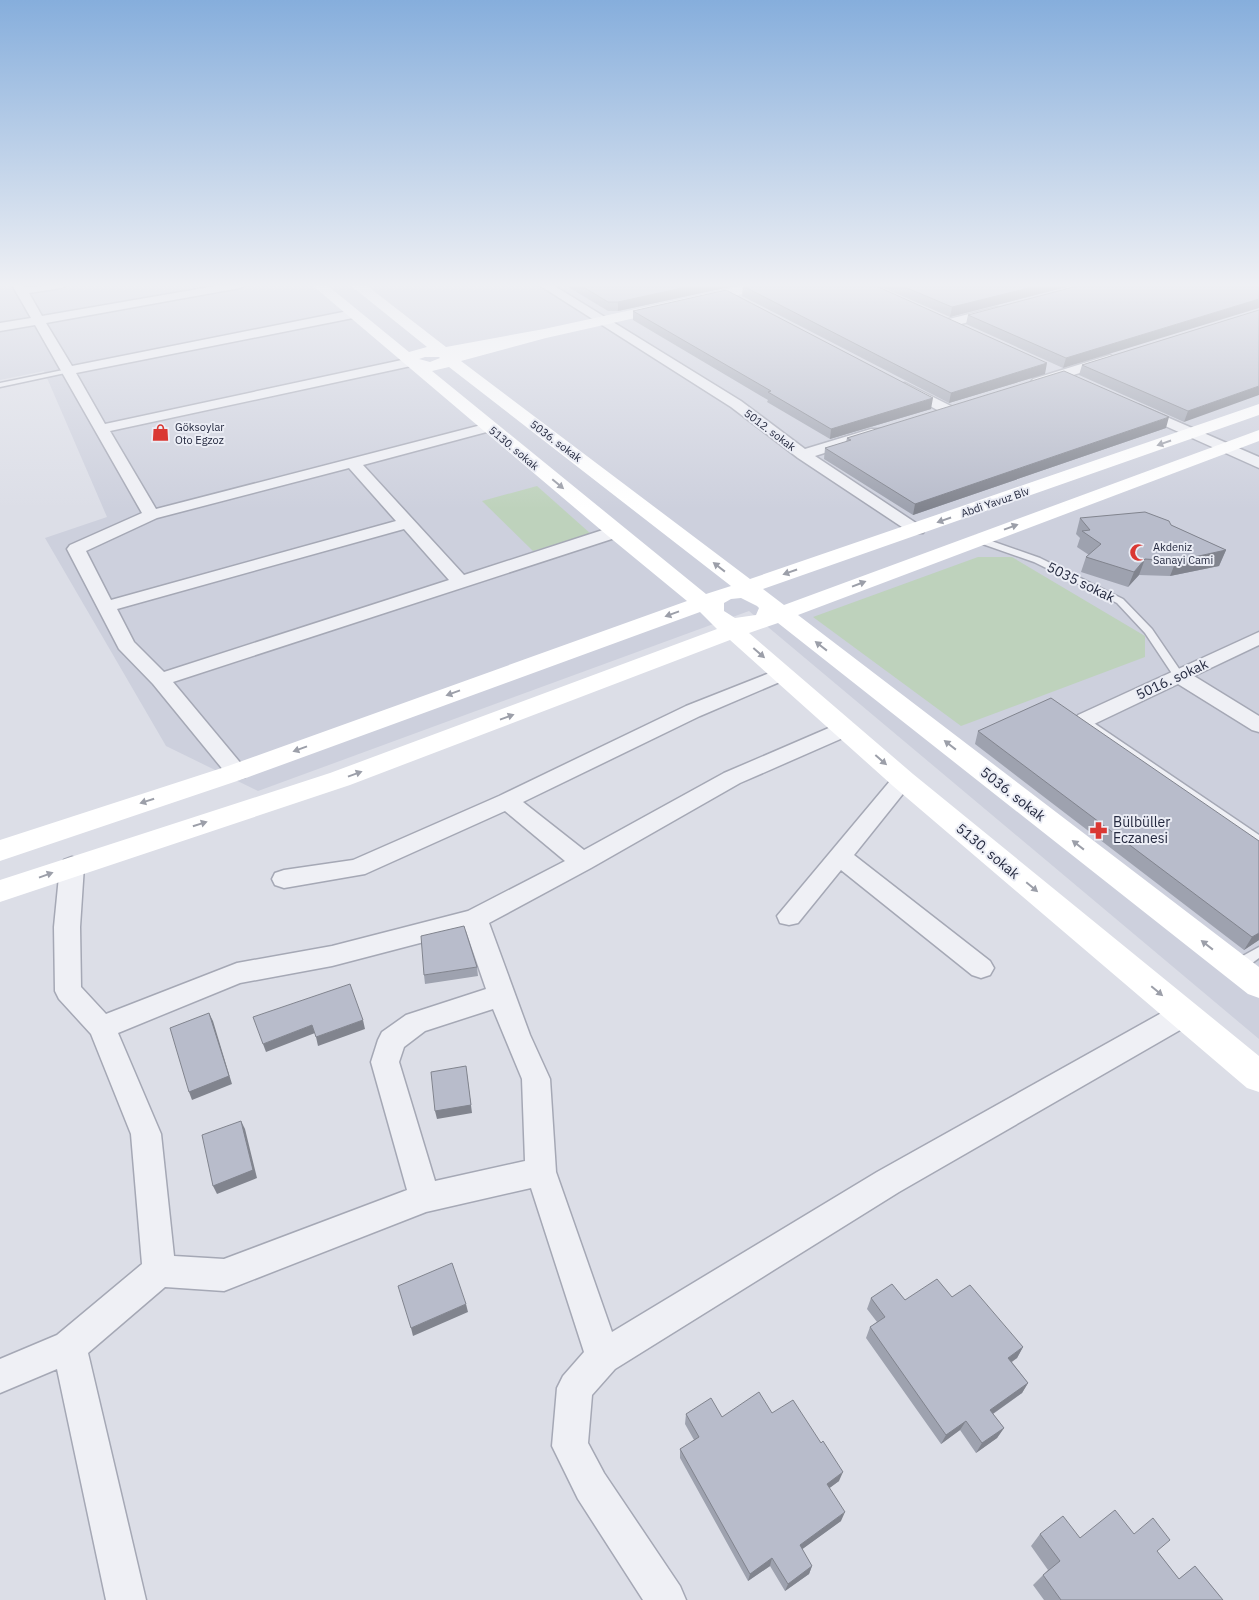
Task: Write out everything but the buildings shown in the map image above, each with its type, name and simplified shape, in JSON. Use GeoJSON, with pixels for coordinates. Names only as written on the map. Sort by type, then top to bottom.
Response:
{"type":"FeatureCollection","features":[{"type":"Feature","properties":{"kind":"main road","name":"5130. sokak"},"geometry":{"type":"LineString","coordinates":[[408,360],[615,532],[740,608],[782,674],[903,780],[1259,1076]]}},
{"type":"Feature","properties":{"kind":"main road","name":"5036. sokak"},"geometry":{"type":"LineString","coordinates":[[449,360],[740,608],[1259,985]]}},
{"type":"Feature","properties":{"kind":"main road","name":"Abdi Yavuz Blv"},"geometry":{"type":"LineString","coordinates":[[740,608],[917,530],[1259,409]]}},
{"type":"Feature","properties":{"kind":"main road"},"geometry":{"type":"LineString","coordinates":[[0,851],[740,608],[977,539],[1259,435]]}},
{"type":"Feature","properties":{"kind":"main road"},"geometry":{"type":"LineString","coordinates":[[0,891],[340,779],[740,608]]}},
{"type":"Feature","properties":{"kind":"street"},"geometry":{"type":"LineString","coordinates":[[62,360],[151,515]]}},
{"type":"Feature","properties":{"kind":"street"},"geometry":{"type":"LineString","coordinates":[[68,371],[125,360]]}},
{"type":"Feature","properties":{"kind":"street","name":"5012. sokak"},"geometry":{"type":"LineString","coordinates":[[667,360],[736,404],[803,455],[917,530]]}},
{"type":"Feature","properties":{"kind":"street"},"geometry":{"type":"LineString","coordinates":[[1024,386],[1109,360]]}},
{"type":"Feature","properties":{"kind":"street"},"geometry":{"type":"LineString","coordinates":[[102,429],[411,362]]}},
{"type":"Feature","properties":{"kind":"street"},"geometry":{"type":"LineString","coordinates":[[1045,366],[1079,382]]}},
{"type":"Feature","properties":{"kind":"street"},"geometry":{"type":"LineString","coordinates":[[897,383],[953,408],[930,415]]}},
{"type":"Feature","properties":{"kind":"street"},"geometry":{"type":"LineString","coordinates":[[1131,405],[1259,463]]}},
{"type":"Feature","properties":{"kind":"street"},"geometry":{"type":"LineString","coordinates":[[803,455],[894,426]]}},
{"type":"Feature","properties":{"kind":"street"},"geometry":{"type":"LineString","coordinates":[[237,772],[160,680],[126,645],[76,549],[151,515],[489,427]]}},
{"type":"Feature","properties":{"kind":"street"},"geometry":{"type":"LineString","coordinates":[[353,463],[460,582]]}},
{"type":"Feature","properties":{"kind":"street"},"geometry":{"type":"LineString","coordinates":[[105,607],[407,523]]}},
{"type":"Feature","properties":{"kind":"street"},"geometry":{"type":"LineString","coordinates":[[160,680],[615,532]]}},
{"type":"Feature","properties":{"kind":"street","name":"5016. sokak"},"geometry":{"type":"LineString","coordinates":[[1085,720],[1259,638]]}},
{"type":"Feature","properties":{"kind":"street"},"geometry":{"type":"LineString","coordinates":[[284,879],[357,868],[507,800],[693,711],[782,674]]}},
{"type":"Feature","properties":{"kind":"street","name":"5035 sokak"},"geometry":{"type":"LineString","coordinates":[[1179,676],[1259,725]]}},
{"type":"Feature","properties":{"kind":"street"},"geometry":{"type":"LineString","coordinates":[[102,1028],[237,974],[332,956],[475,918],[583,862],[732,778],[845,729]]}},
{"type":"Feature","properties":{"kind":"street"},"geometry":{"type":"LineString","coordinates":[[789,916],[903,780]]}},
{"type":"Feature","properties":{"kind":"street"},"geometry":{"type":"LineString","coordinates":[[507,800],[583,862]]}},
{"type":"Feature","properties":{"kind":"street"},"geometry":{"type":"LineString","coordinates":[[839,856],[981,968]]}},
{"type":"Feature","properties":{"kind":"street"},"geometry":{"type":"LineString","coordinates":[[72,866],[67,927],[68,991],[102,1028],[146,1134],[159,1271]]}},
{"type":"Feature","properties":{"kind":"street"},"geometry":{"type":"LineString","coordinates":[[475,918],[501,995],[536,1079],[541,1172],[603,1357]]}},
{"type":"Feature","properties":{"kind":"street"},"geometry":{"type":"LineString","coordinates":[[425,1198],[385,1062],[392,1040],[416,1023],[501,995]]}},
{"type":"Feature","properties":{"kind":"street"},"geometry":{"type":"LineString","coordinates":[[666,1600],[591,1486],[570,1446],[575,1388],[603,1357],[888,1182],[1184,1014]]}},
{"type":"Feature","properties":{"kind":"street"},"geometry":{"type":"LineString","coordinates":[[0,1376],[69,1347],[159,1271],[224,1275],[425,1198],[541,1172]]}},
{"type":"Feature","properties":{"kind":"street"},"geometry":{"type":"LineString","coordinates":[[69,1347],[126,1600]]}},
{"type":"Feature","properties":{"kind":"lane"},"geometry":{"type":"LineString","coordinates":[[0,385],[68,371]]}},
{"type":"Feature","properties":{"kind":"lane","name":"5035 sokak"},"geometry":{"type":"LineString","coordinates":[[977,539],[1037,560],[1120,601],[1149,631],[1179,676]]}},
{"type":"Feature","properties":{"kind":"lane"},"geometry":{"type":"LineString","coordinates":[[1085,720],[1259,841]]}},
{"type":"Feature","properties":{"kind":"lane"},"geometry":{"type":"LineString","coordinates":[[1236,967],[1259,952]]}},
{"type":"Feature","properties":{"kind":"shaded area"},"geometry":{"type":"Polygon","coordinates":[[[0,360],[1259,360],[1259,1039],[749,611],[258,791],[166,746],[45,538],[107,517],[44,371],[0,380],[0,360]]]}},
{"type":"Feature","properties":{"kind":"green space"},"geometry":{"type":"Polygon","coordinates":[[[537,486],[591,534],[533,551],[482,501],[537,486]]]}},
{"type":"Feature","properties":{"kind":"green space"},"geometry":{"type":"Polygon","coordinates":[[[978,557],[1012,557],[1145,636],[1145,657],[961,726],[813,617],[978,557]]]}},
{"type":"Feature","properties":{"kind":"place","name":"Göksoylar Oto Egzoz"},"geometry":{"type":"Point","coordinates":[161,433]}},
{"type":"Feature","properties":{"kind":"place","name":"Akdeniz Sanayi Cami"},"geometry":{"type":"Point","coordinates":[1139,553]}},
{"type":"Feature","properties":{"kind":"place","name":"Bülbüller Eczanesi"},"geometry":{"type":"Point","coordinates":[1099,830]}}]}
